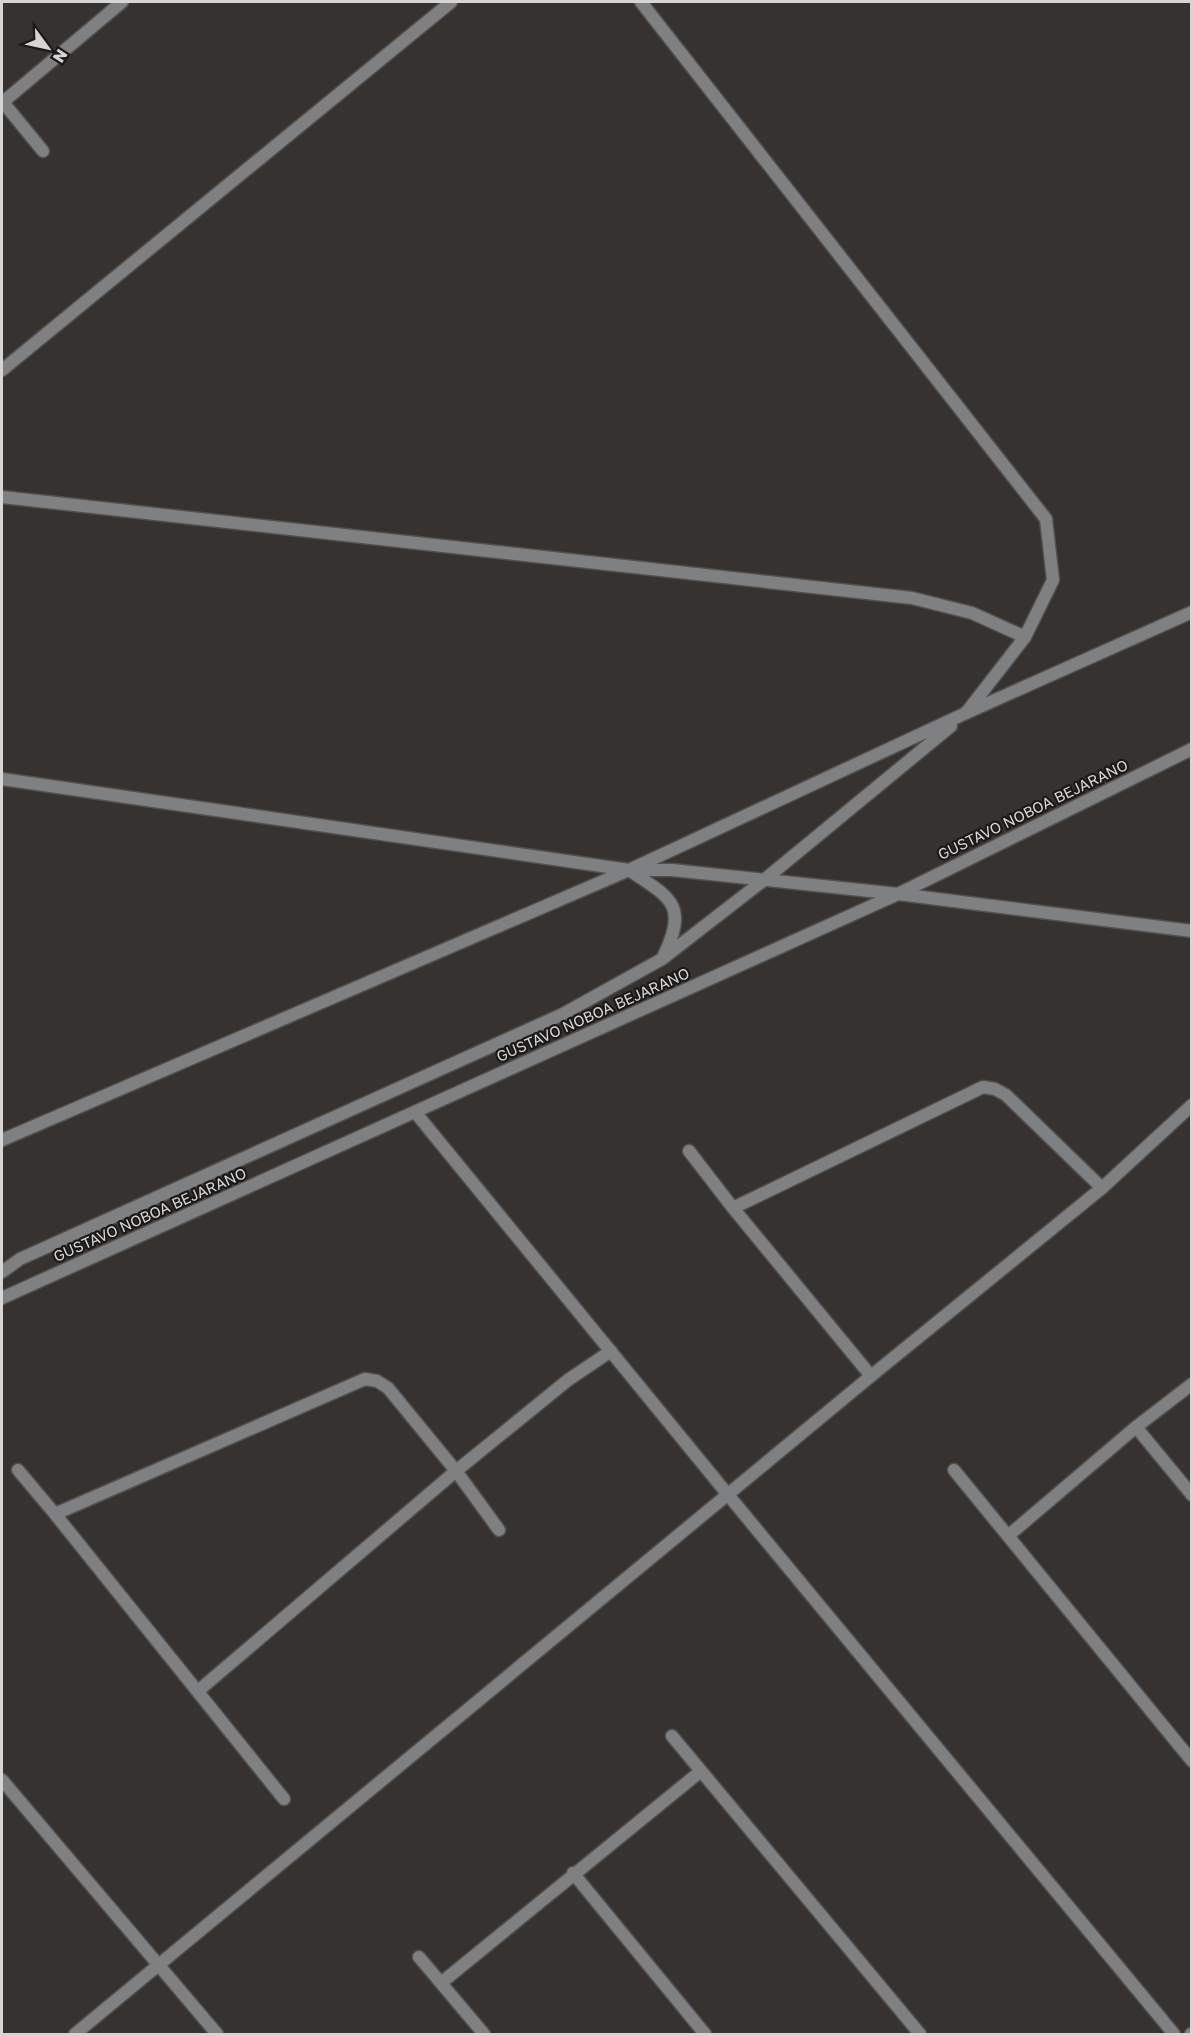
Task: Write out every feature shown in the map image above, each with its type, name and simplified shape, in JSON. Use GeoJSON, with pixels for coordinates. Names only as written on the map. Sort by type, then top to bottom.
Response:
{"type":"FeatureCollection","features":[{"type":"Feature","properties":{"kind":"street"},"geometry":{"type":"LineString","coordinates":[[43,151],[2,102],[122,2]]}},
{"type":"Feature","properties":{"kind":"street"},"geometry":{"type":"LineString","coordinates":[[2,370],[451,2]]}},
{"type":"Feature","properties":{"kind":"street"},"geometry":{"type":"LineString","coordinates":[[2,1272],[20,1259],[563,1014],[662,959],[764,880],[966,713],[1025,637],[1053,580],[1046,519],[641,2]]}},
{"type":"Feature","properties":{"kind":"street"},"geometry":{"type":"LineString","coordinates":[[2,497],[912,598],[972,613],[1025,637]]}},
{"type":"Feature","properties":{"kind":"street"},"geometry":{"type":"LineString","coordinates":[[2,1140],[628,870],[966,713],[1191,612]]}},
{"type":"Feature","properties":{"kind":"street","name":"GUSTAVO NOBOA BEJARANO"},"geometry":{"type":"LineString","coordinates":[[2,1298],[898,894],[1191,749]]}},
{"type":"Feature","properties":{"kind":"street"},"geometry":{"type":"LineString","coordinates":[[2,779],[628,870],[672,870],[898,894],[1191,931]]}},
{"type":"Feature","properties":{"kind":"street"},"geometry":{"type":"LineString","coordinates":[[628,870],[661,891],[672,904],[676,916],[674,935],[662,959]]}},
{"type":"Feature","properties":{"kind":"street"},"geometry":{"type":"LineString","coordinates":[[733,1208],[983,1087],[995,1089],[1006,1095],[1102,1188]]}},
{"type":"Feature","properties":{"kind":"street"},"geometry":{"type":"LineString","coordinates":[[75,2034],[1102,1188],[1191,1105]]}},
{"type":"Feature","properties":{"kind":"street"},"geometry":{"type":"LineString","coordinates":[[415,1112],[1174,2034]]}},
{"type":"Feature","properties":{"kind":"street"},"geometry":{"type":"LineString","coordinates":[[689,1151],[871,1377]]}},
{"type":"Feature","properties":{"kind":"street"},"geometry":{"type":"LineString","coordinates":[[198,1691],[456,1471],[568,1380],[611,1352]]}},
{"type":"Feature","properties":{"kind":"street"},"geometry":{"type":"LineString","coordinates":[[55,1514],[365,1378],[377,1381],[388,1388],[456,1471],[499,1530]]}},
{"type":"Feature","properties":{"kind":"street"},"geometry":{"type":"LineString","coordinates":[[1008,1536],[1136,1427],[1191,1384]]}},
{"type":"Feature","properties":{"kind":"street"},"geometry":{"type":"LineString","coordinates":[[1136,1427],[1191,1495]]}},
{"type":"Feature","properties":{"kind":"street"},"geometry":{"type":"LineString","coordinates":[[18,1470],[284,1799]]}},
{"type":"Feature","properties":{"kind":"street"},"geometry":{"type":"LineString","coordinates":[[954,1470],[1191,1761]]}},
{"type":"Feature","properties":{"kind":"street"},"geometry":{"type":"LineString","coordinates":[[672,1736],[920,2034]]}},
{"type":"Feature","properties":{"kind":"street"},"geometry":{"type":"LineString","coordinates":[[441,1983],[573,1873],[701,1771]]}},
{"type":"Feature","properties":{"kind":"street"},"geometry":{"type":"LineString","coordinates":[[2,1779],[217,2034]]}},
{"type":"Feature","properties":{"kind":"street"},"geometry":{"type":"LineString","coordinates":[[573,1873],[705,2034]]}},
{"type":"Feature","properties":{"kind":"street"},"geometry":{"type":"LineString","coordinates":[[419,1957],[484,2034]]}}]}
